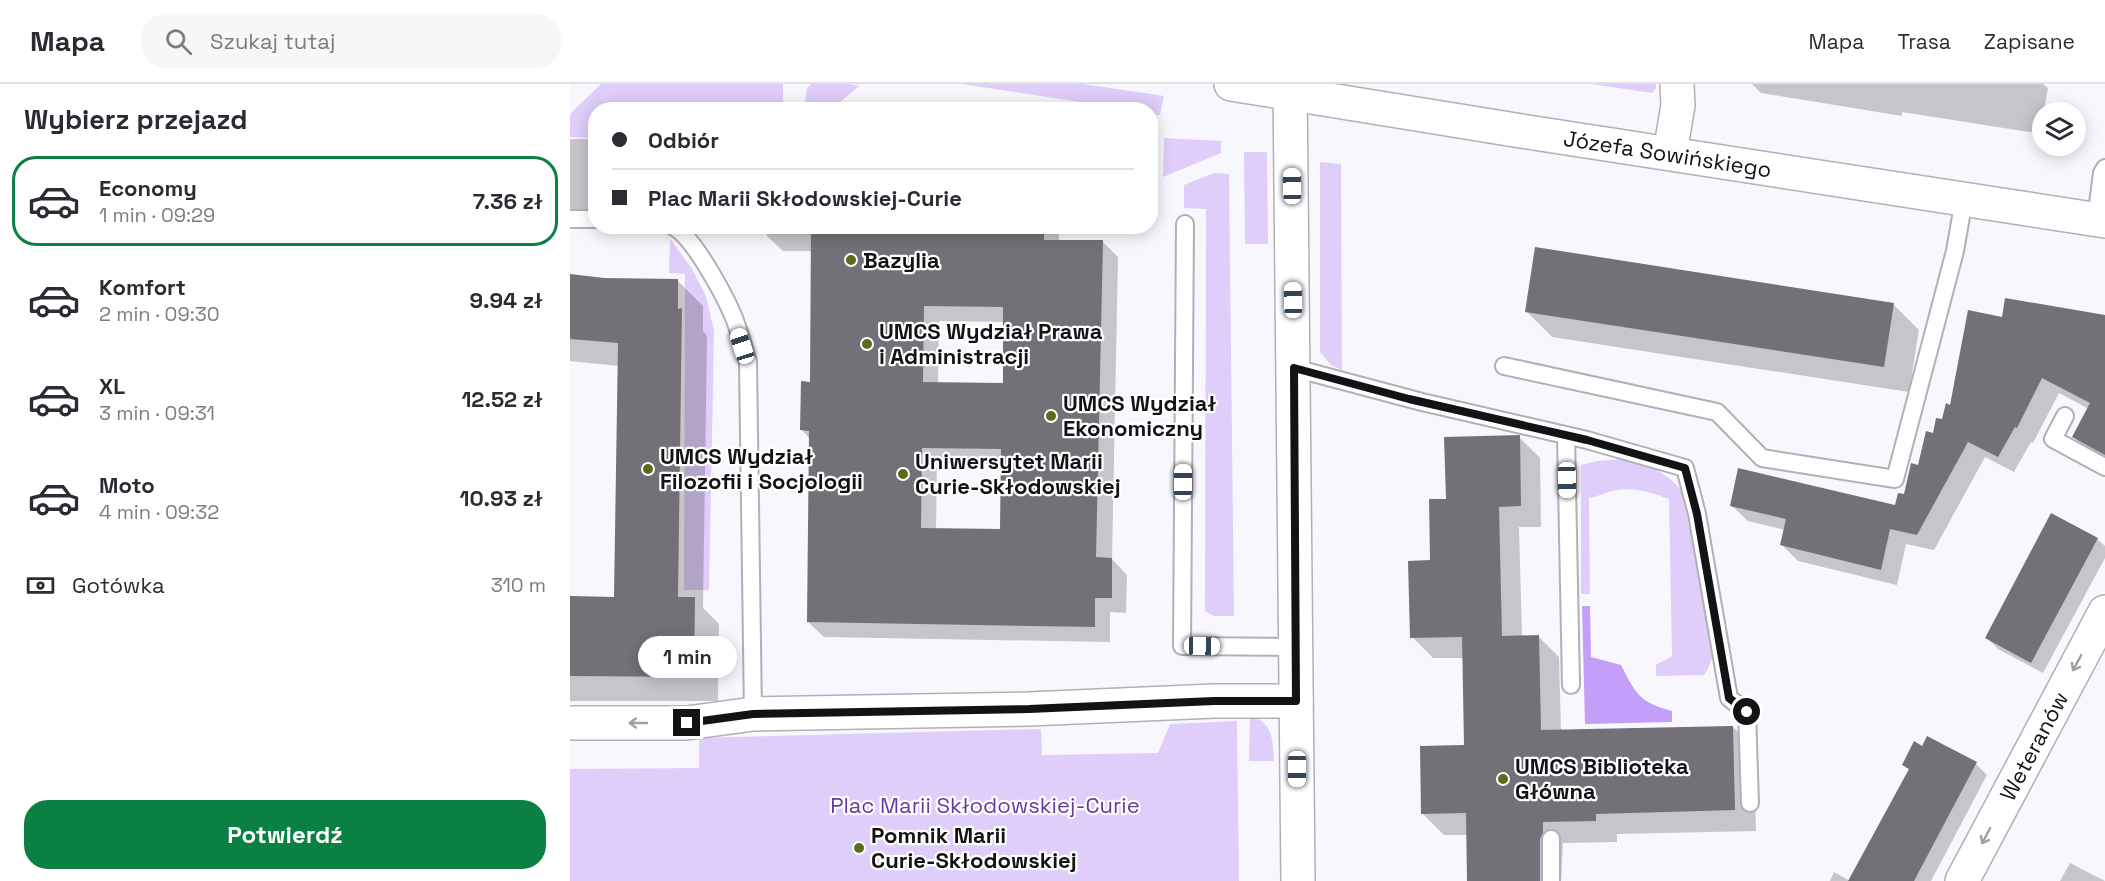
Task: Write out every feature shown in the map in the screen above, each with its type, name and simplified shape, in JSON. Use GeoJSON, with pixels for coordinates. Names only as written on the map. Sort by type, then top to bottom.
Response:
{"type":"FeatureCollection","features":[{"type":"Feature","properties":{"kind":"street","name":"Józefa Sowińskiego"},"geometry":{"type":"LineString","coordinates":[[1231,84],[1290,89],[1670,153],[2100,220]]}},
{"type":"Feature","properties":{"kind":"street"},"geometry":{"type":"LineString","coordinates":[[1670,153],[1678,105],[1677,84]]}},
{"type":"Feature","properties":{"kind":"street"},"geometry":{"type":"LineString","coordinates":[[1290,89],[1298,881]]}},
{"type":"Feature","properties":{"kind":"street","name":"Weteranów"},"geometry":{"type":"LineString","coordinates":[[1962,881],[2105,612]]}},
{"type":"Feature","properties":{"kind":"street"},"geometry":{"type":"LineString","coordinates":[[570,723],[687,723],[753,714],[1296,701]]}},
{"type":"Feature","properties":{"kind":"lane"},"geometry":{"type":"LineString","coordinates":[[2100,220],[2102,173],[2105,168]]}},
{"type":"Feature","properties":{"kind":"lane"},"geometry":{"type":"LineString","coordinates":[[1504,366],[1717,412],[1762,458],[1895,479],[1956,251],[1964,199]]}},
{"type":"Feature","properties":{"kind":"lane"},"geometry":{"type":"LineString","coordinates":[[570,219],[588,219]]}},
{"type":"Feature","properties":{"kind":"lane"},"geometry":{"type":"LineString","coordinates":[[1185,224],[1182,646],[1296,647]]}},
{"type":"Feature","properties":{"kind":"lane"},"geometry":{"type":"LineString","coordinates":[[685,234],[692,242],[732,314],[748,362],[753,714]]}},
{"type":"Feature","properties":{"kind":"lane"},"geometry":{"type":"LineString","coordinates":[[1294,368],[1416,400],[1566,435],[1685,468],[1697,514],[1729,698],[1747,712],[1750,803]]}},
{"type":"Feature","properties":{"kind":"lane"},"geometry":{"type":"LineString","coordinates":[[2065,416],[2053,439],[2105,467]]}},
{"type":"Feature","properties":{"kind":"lane"},"geometry":{"type":"LineString","coordinates":[[1566,435],[1571,685]]}},
{"type":"Feature","properties":{"kind":"lane"},"geometry":{"type":"LineString","coordinates":[[1551,839],[1551,881]]}},
{"type":"Feature","properties":{"kind":"green space"},"geometry":{"type":"Polygon","coordinates":[[[601,84],[783,84],[783,102],[588,102],[588,138],[570,137],[570,114],[601,84]]]}},
{"type":"Feature","properties":{"kind":"green space"},"geometry":{"type":"Polygon","coordinates":[[[811,84],[859,86],[840,102],[805,102],[807,88],[811,84]]]}},
{"type":"Feature","properties":{"kind":"green space"},"geometry":{"type":"Polygon","coordinates":[[[962,84],[1083,84],[1164,96],[1160,115],[1158,115],[1158,102],[1079,102],[962,84]]]}},
{"type":"Feature","properties":{"kind":"green space"},"geometry":{"type":"Polygon","coordinates":[[[1591,84],[1656,84],[1656,88],[1652,93],[1591,84]]]}},
{"type":"Feature","properties":{"kind":"green space"},"geometry":{"type":"Polygon","coordinates":[[[1164,138],[1221,141],[1221,153],[1163,177],[1164,138]]]}},
{"type":"Feature","properties":{"kind":"green space"},"geometry":{"type":"Polygon","coordinates":[[[1244,152],[1267,152],[1268,244],[1245,244],[1244,152]]]}},
{"type":"Feature","properties":{"kind":"green space"},"geometry":{"type":"Polygon","coordinates":[[[1320,162],[1341,164],[1342,370],[1331,365],[1320,352],[1320,162]]]}},
{"type":"Feature","properties":{"kind":"green space"},"geometry":{"type":"Polygon","coordinates":[[[1214,173],[1229,174],[1234,616],[1214,616],[1205,611],[1206,209],[1184,208],[1184,185],[1214,173]]]}},
{"type":"Feature","properties":{"kind":"green space"},"geometry":{"type":"Polygon","coordinates":[[[670,239],[691,267],[706,296],[714,331],[709,590],[684,590],[685,274],[669,273],[670,239]]]}},
{"type":"Feature","properties":{"kind":"green space"},"geometry":{"type":"Polygon","coordinates":[[[1622,459],[1663,474],[1682,491],[1714,652],[1704,675],[1656,676],[1656,665],[1672,656],[1669,499],[1634,489],[1612,491],[1589,498],[1590,594],[1581,594],[1581,465],[1622,459]]]}},
{"type":"Feature","properties":{"kind":"green space"},"geometry":{"type":"Polygon","coordinates":[[[1250,717],[1258,719],[1267,727],[1272,740],[1274,761],[1249,761],[1250,717]]]}},
{"type":"Feature","properties":{"kind":"green space","name":"Plac Marii Skłodowskiej-Curie"},"geometry":{"type":"Polygon","coordinates":[[[1237,721],[1239,881],[570,881],[570,769],[699,768],[699,738],[1041,729],[1042,755],[1158,753],[1170,724],[1237,721]]]}},
{"type":"Feature","properties":{"kind":"shaded area"},"geometry":{"type":"Polygon","coordinates":[[[1582,606],[1590,606],[1591,657],[1621,665],[1640,696],[1652,704],[1672,711],[1672,722],[1585,724],[1582,606]]]}},
{"type":"Feature","properties":{"kind":"building"},"geometry":{"type":"Polygon","coordinates":[[[811,234],[1044,234],[1044,240],[1103,240],[1096,557],[1112,558],[1112,598],[1095,598],[1095,627],[807,622],[809,431],[800,430],[801,381],[810,382],[811,234]],[[924,306],[923,382],[1003,383],[1003,307],[924,306]],[[922,448],[921,528],[1000,529],[1001,449],[922,448]]]}},
{"type":"Feature","properties":{"kind":"building"},"geometry":{"type":"Polygon","coordinates":[[[1535,247],[1894,303],[1884,367],[1525,312],[1535,247]]]}},
{"type":"Feature","properties":{"kind":"building","name":"UMCS Wydział Filozofii i Socjologii"},"geometry":{"type":"Polygon","coordinates":[[[570,274],[604,278],[678,279],[678,309],[682,308],[678,597],[695,597],[694,677],[570,676],[570,596],[614,597],[618,343],[570,339],[570,274]]]}},
{"type":"Feature","properties":{"kind":"building"},"geometry":{"type":"Polygon","coordinates":[[[2005,298],[2105,315],[2105,455],[2072,437],[2090,403],[2042,378],[2017,428],[2015,427],[1998,457],[1968,442],[1917,535],[1890,529],[1881,570],[1780,545],[1786,519],[1730,506],[1738,468],[1895,505],[1898,493],[1904,494],[1911,463],[1918,465],[1926,431],[1933,433],[1936,418],[1942,419],[1946,403],[1950,405],[1968,310],[2002,317],[2005,298]]]}},
{"type":"Feature","properties":{"kind":"building"},"geometry":{"type":"Polygon","coordinates":[[[1520,435],[1521,506],[1499,507],[1502,636],[1539,635],[1541,730],[1733,726],[1735,810],[1596,814],[1596,821],[1543,822],[1543,833],[1540,839],[1540,881],[1467,881],[1466,813],[1421,814],[1420,746],[1464,745],[1462,637],[1410,638],[1408,561],[1430,560],[1429,499],[1446,499],[1444,437],[1520,435]]]}},
{"type":"Feature","properties":{"kind":"building"},"geometry":{"type":"Polygon","coordinates":[[[2051,513],[2098,538],[2031,663],[1985,638],[2051,513]]]}},
{"type":"Feature","properties":{"kind":"building"},"geometry":{"type":"Polygon","coordinates":[[[1927,736],[1977,762],[1914,881],[1848,881],[1909,769],[1902,765],[1914,741],[1922,746],[1927,736]]]}},
{"type":"Feature","properties":{"kind":"place","name":"Bazylia"},"geometry":{"type":"Point","coordinates":[851,260]}},
{"type":"Feature","properties":{"kind":"place","name":"UMCS Wydział Prawa i Administracji"},"geometry":{"type":"Point","coordinates":[867,344]}},
{"type":"Feature","properties":{"kind":"place","name":"UMCS Wydział Ekonomiczny"},"geometry":{"type":"Point","coordinates":[1051,416]}},
{"type":"Feature","properties":{"kind":"place","name":"UMCS Wydział Filozofii i Socjologii"},"geometry":{"type":"Point","coordinates":[648,469]}},
{"type":"Feature","properties":{"kind":"place","name":"Uniwersytet Marii Curie-Skłodowskiej"},"geometry":{"type":"Point","coordinates":[903,474]}},
{"type":"Feature","properties":{"kind":"place","name":"UMCS Biblioteka Główna"},"geometry":{"type":"Point","coordinates":[1503,779]}},
{"type":"Feature","properties":{"kind":"place","name":"Pomnik Marii Curie-Skłodowskiej"},"geometry":{"type":"Point","coordinates":[859,848]}},
{"type":"Feature","properties":{"kind":"route"},"geometry":{"type":"LineString","coordinates":[[687,723],[753,714],[1029,709],[1214,701],[1296,701],[1294,368],[1409,399],[1587,440],[1685,468],[1697,514],[1729,698],[1747,712]]}}]}
